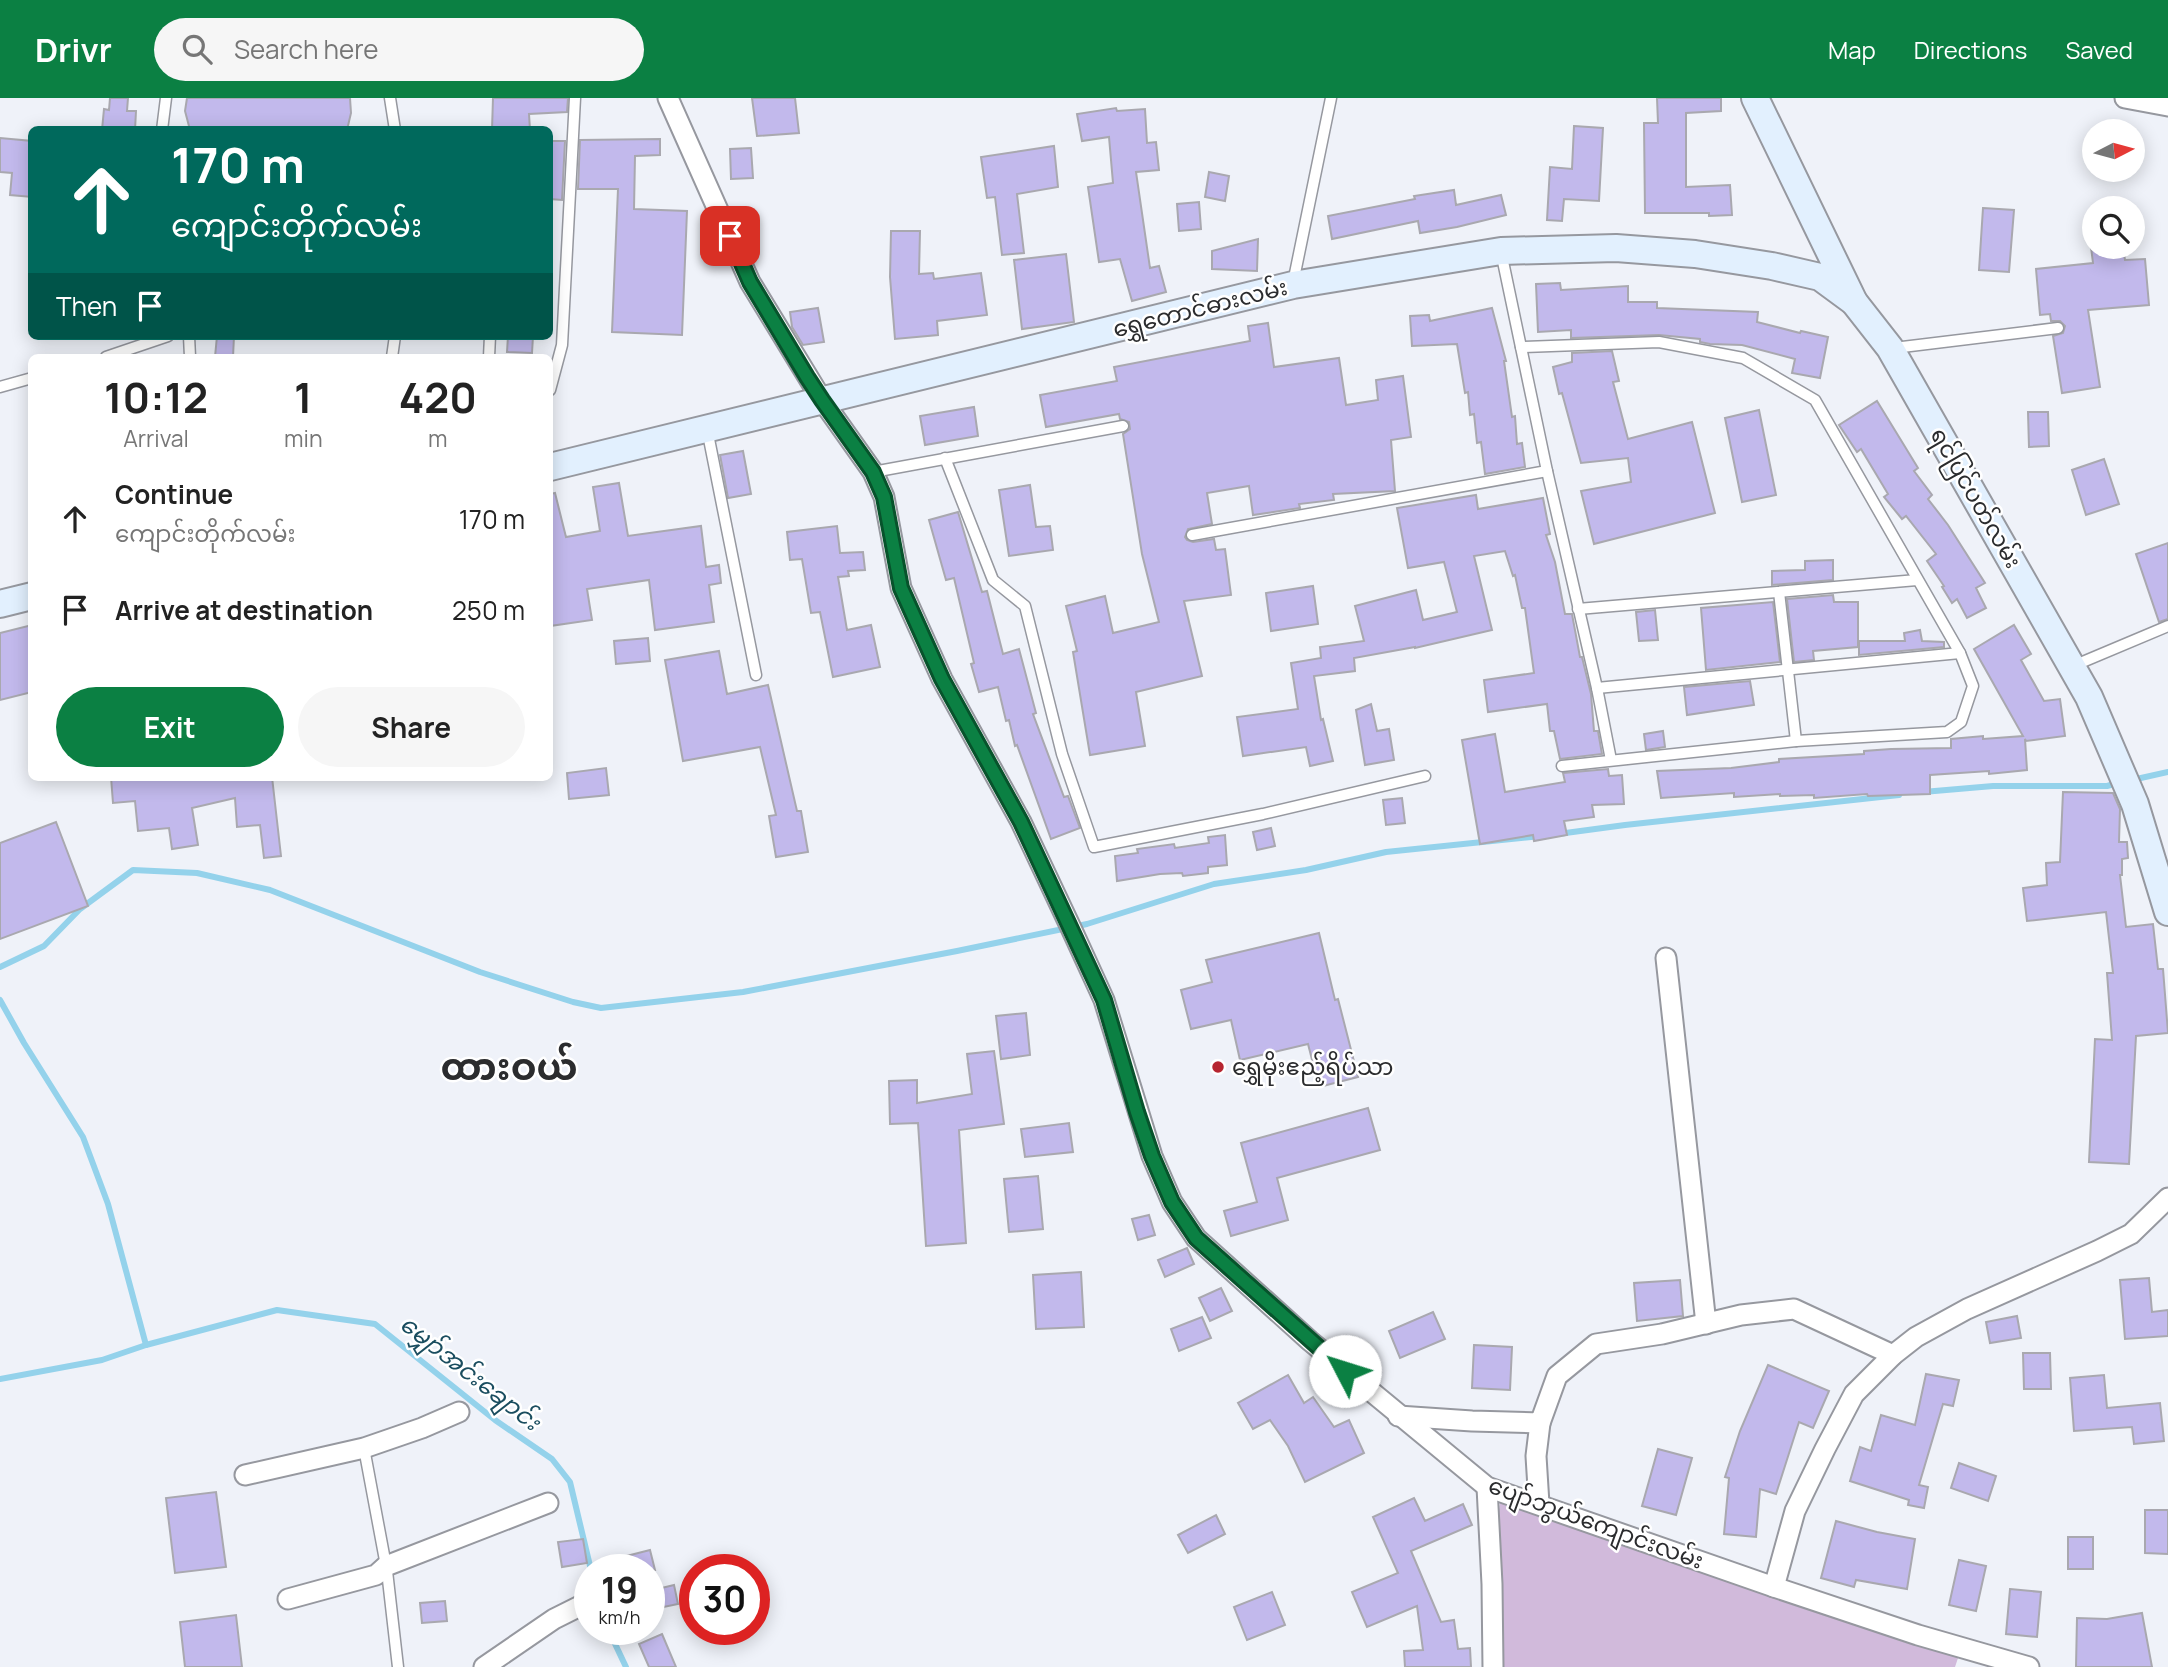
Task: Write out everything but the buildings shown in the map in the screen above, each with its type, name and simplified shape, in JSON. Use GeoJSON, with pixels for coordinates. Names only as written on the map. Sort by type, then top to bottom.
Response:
{"type":"FeatureCollection","features":[{"type":"Feature","properties":{"kind":"street","name":"ပျော်ဘွယ်ကျောင်းလမ်း"},"geometry":{"type":"LineString","coordinates":[[668,98],[750,282],[822,400],[873,472],[884,497],[901,588],[942,679],[1021,822],[1104,1000],[1152,1156],[1172,1202],[1196,1238],[1310,1341],[1487,1487],[1918,1635],[2029,1667]]}},
{"type":"Feature","properties":{"kind":"street","name":"ရင်ပြင်ပတ်လမ်း"},"geometry":{"type":"LineString","coordinates":[[1755,98],[1854,302],[1890,348],[2073,667],[2135,804],[2168,912]]}},
{"type":"Feature","properties":{"kind":"street"},"geometry":{"type":"LineString","coordinates":[[2125,98],[2168,106]]}},
{"type":"Feature","properties":{"kind":"street","name":"ရွှေတောင်ဓားလမ်း"},"geometry":{"type":"LineString","coordinates":[[553,466],[1293,285],[1501,251],[1616,248],[1695,254],[1772,266],[1820,277],[1854,302]]}},
{"type":"Feature","properties":{"kind":"street"},"geometry":{"type":"LineString","coordinates":[[0,604],[28,597]]}},
{"type":"Feature","properties":{"kind":"street"},"geometry":{"type":"LineString","coordinates":[[1666,958],[1706,1324]]}},
{"type":"Feature","properties":{"kind":"street"},"geometry":{"type":"LineString","coordinates":[[1774,1587],[1795,1511],[1825,1449],[1854,1394],[1893,1355],[1916,1337],[1967,1309],[2132,1234],[2168,1198]]}},
{"type":"Feature","properties":{"kind":"street"},"geometry":{"type":"LineString","coordinates":[[1539,1504],[1536,1455],[1540,1423],[1557,1376],[1596,1344],[1662,1334],[1741,1315],[1794,1309],[1893,1355]]}},
{"type":"Feature","properties":{"kind":"street"},"geometry":{"type":"LineString","coordinates":[[245,1475],[363,1448],[422,1429],[459,1412]]}},
{"type":"Feature","properties":{"kind":"street"},"geometry":{"type":"LineString","coordinates":[[1398,1416],[1540,1423]]}},
{"type":"Feature","properties":{"kind":"street"},"geometry":{"type":"LineString","coordinates":[[1487,1487],[1493,1667]]}},
{"type":"Feature","properties":{"kind":"street"},"geometry":{"type":"LineString","coordinates":[[288,1600],[376,1575],[386,1566],[548,1503]]}},
{"type":"Feature","properties":{"kind":"street"},"geometry":{"type":"LineString","coordinates":[[484,1667],[554,1619],[574,1609]]}},
{"type":"Feature","properties":{"kind":"lane"},"geometry":{"type":"LineString","coordinates":[[162,126],[166,98]]}},
{"type":"Feature","properties":{"kind":"lane"},"geometry":{"type":"LineString","coordinates":[[390,98],[394,126]]}},
{"type":"Feature","properties":{"kind":"lane"},"geometry":{"type":"LineString","coordinates":[[553,379],[562,345],[575,98]]}},
{"type":"Feature","properties":{"kind":"lane"},"geometry":{"type":"LineString","coordinates":[[1293,285],[1331,98]]}},
{"type":"Feature","properties":{"kind":"lane"},"geometry":{"type":"LineString","coordinates":[[1501,251],[1611,760]]}},
{"type":"Feature","properties":{"kind":"lane"},"geometry":{"type":"LineString","coordinates":[[1890,348],[2058,328]]}},
{"type":"Feature","properties":{"kind":"lane"},"geometry":{"type":"LineString","coordinates":[[115,354],[156,340]]}},
{"type":"Feature","properties":{"kind":"lane"},"geometry":{"type":"LineString","coordinates":[[1521,347],[1659,342],[1743,358],[1815,400],[1960,653],[1973,686],[1961,722],[1947,732],[1796,741],[1562,766]]}},
{"type":"Feature","properties":{"kind":"lane"},"geometry":{"type":"LineString","coordinates":[[0,387],[28,379]]}},
{"type":"Feature","properties":{"kind":"lane"},"geometry":{"type":"LineString","coordinates":[[873,472],[1124,426]]}},
{"type":"Feature","properties":{"kind":"lane"},"geometry":{"type":"LineString","coordinates":[[707,429],[756,675]]}},
{"type":"Feature","properties":{"kind":"lane"},"geometry":{"type":"LineString","coordinates":[[945,458],[993,580],[1025,606],[1062,754],[1094,847],[1263,814],[1425,776]]}},
{"type":"Feature","properties":{"kind":"lane"},"geometry":{"type":"LineString","coordinates":[[1192,535],[1547,471]]}},
{"type":"Feature","properties":{"kind":"lane"},"geometry":{"type":"LineString","coordinates":[[1578,609],[1917,580]]}},
{"type":"Feature","properties":{"kind":"lane"},"geometry":{"type":"LineString","coordinates":[[1779,592],[1796,741]]}},
{"type":"Feature","properties":{"kind":"lane"},"geometry":{"type":"LineString","coordinates":[[2073,667],[2168,626]]}},
{"type":"Feature","properties":{"kind":"lane"},"geometry":{"type":"LineString","coordinates":[[1597,688],[1960,653]]}},
{"type":"Feature","properties":{"kind":"lane"},"geometry":{"type":"LineString","coordinates":[[363,1448],[386,1566],[398,1667]]}},
{"type":"Feature","properties":{"kind":"shaded area"},"geometry":{"type":"Polygon","coordinates":[[[1500,1501],[1959,1655],[1955,1667],[1502,1667],[1497,1528],[1500,1501]]]}},
{"type":"Feature","properties":{"kind":"waterway"},"geometry":{"type":"LineString","coordinates":[[2132,780],[2168,772]]}},
{"type":"Feature","properties":{"kind":"waterway"},"geometry":{"type":"LineString","coordinates":[[1923,792],[1993,786],[2107,786],[2118,783]]}},
{"type":"Feature","properties":{"kind":"waterway"},"geometry":{"type":"LineString","coordinates":[[1558,834],[1899,795]]}},
{"type":"Feature","properties":{"kind":"waterway"},"geometry":{"type":"LineString","coordinates":[[0,967],[44,946],[80,909],[133,870],[197,873],[270,890],[480,972],[573,1002],[601,1008],[743,992],[957,951],[1087,924],[1214,884],[1306,870],[1386,852],[1541,836]]}},
{"type":"Feature","properties":{"kind":"waterway"},"geometry":{"type":"LineString","coordinates":[[0,1000],[83,1137],[108,1204],[146,1345]]}},
{"type":"Feature","properties":{"kind":"waterway","name":"မျှော်အင်းချောင်း"},"geometry":{"type":"LineString","coordinates":[[0,1379],[102,1360],[146,1345],[277,1310],[375,1324],[495,1420],[552,1459],[570,1482],[587,1554]]}},
{"type":"Feature","properties":{"kind":"waterway","name":"မျှော်အင်းချောင်း"},"geometry":{"type":"LineString","coordinates":[[616,1645],[626,1667]]}},
{"type":"Feature","properties":{"kind":"place","name":"ရွှေမိုးဧည့်ရိပ်သာ"},"geometry":{"type":"Point","coordinates":[1218,1067]}},
{"type":"Feature","properties":{"kind":"district","name":"ထားဝယ်"},"geometry":{"type":"Point","coordinates":[509,1067]}},
{"type":"Feature","properties":{"kind":"route"},"geometry":{"type":"LineString","coordinates":[[730,236],[750,282],[807,377],[873,472],[884,497],[901,588],[942,679],[1021,822],[1104,1000],[1137,1112],[1172,1202],[1196,1238],[1345,1371]]}}]}
